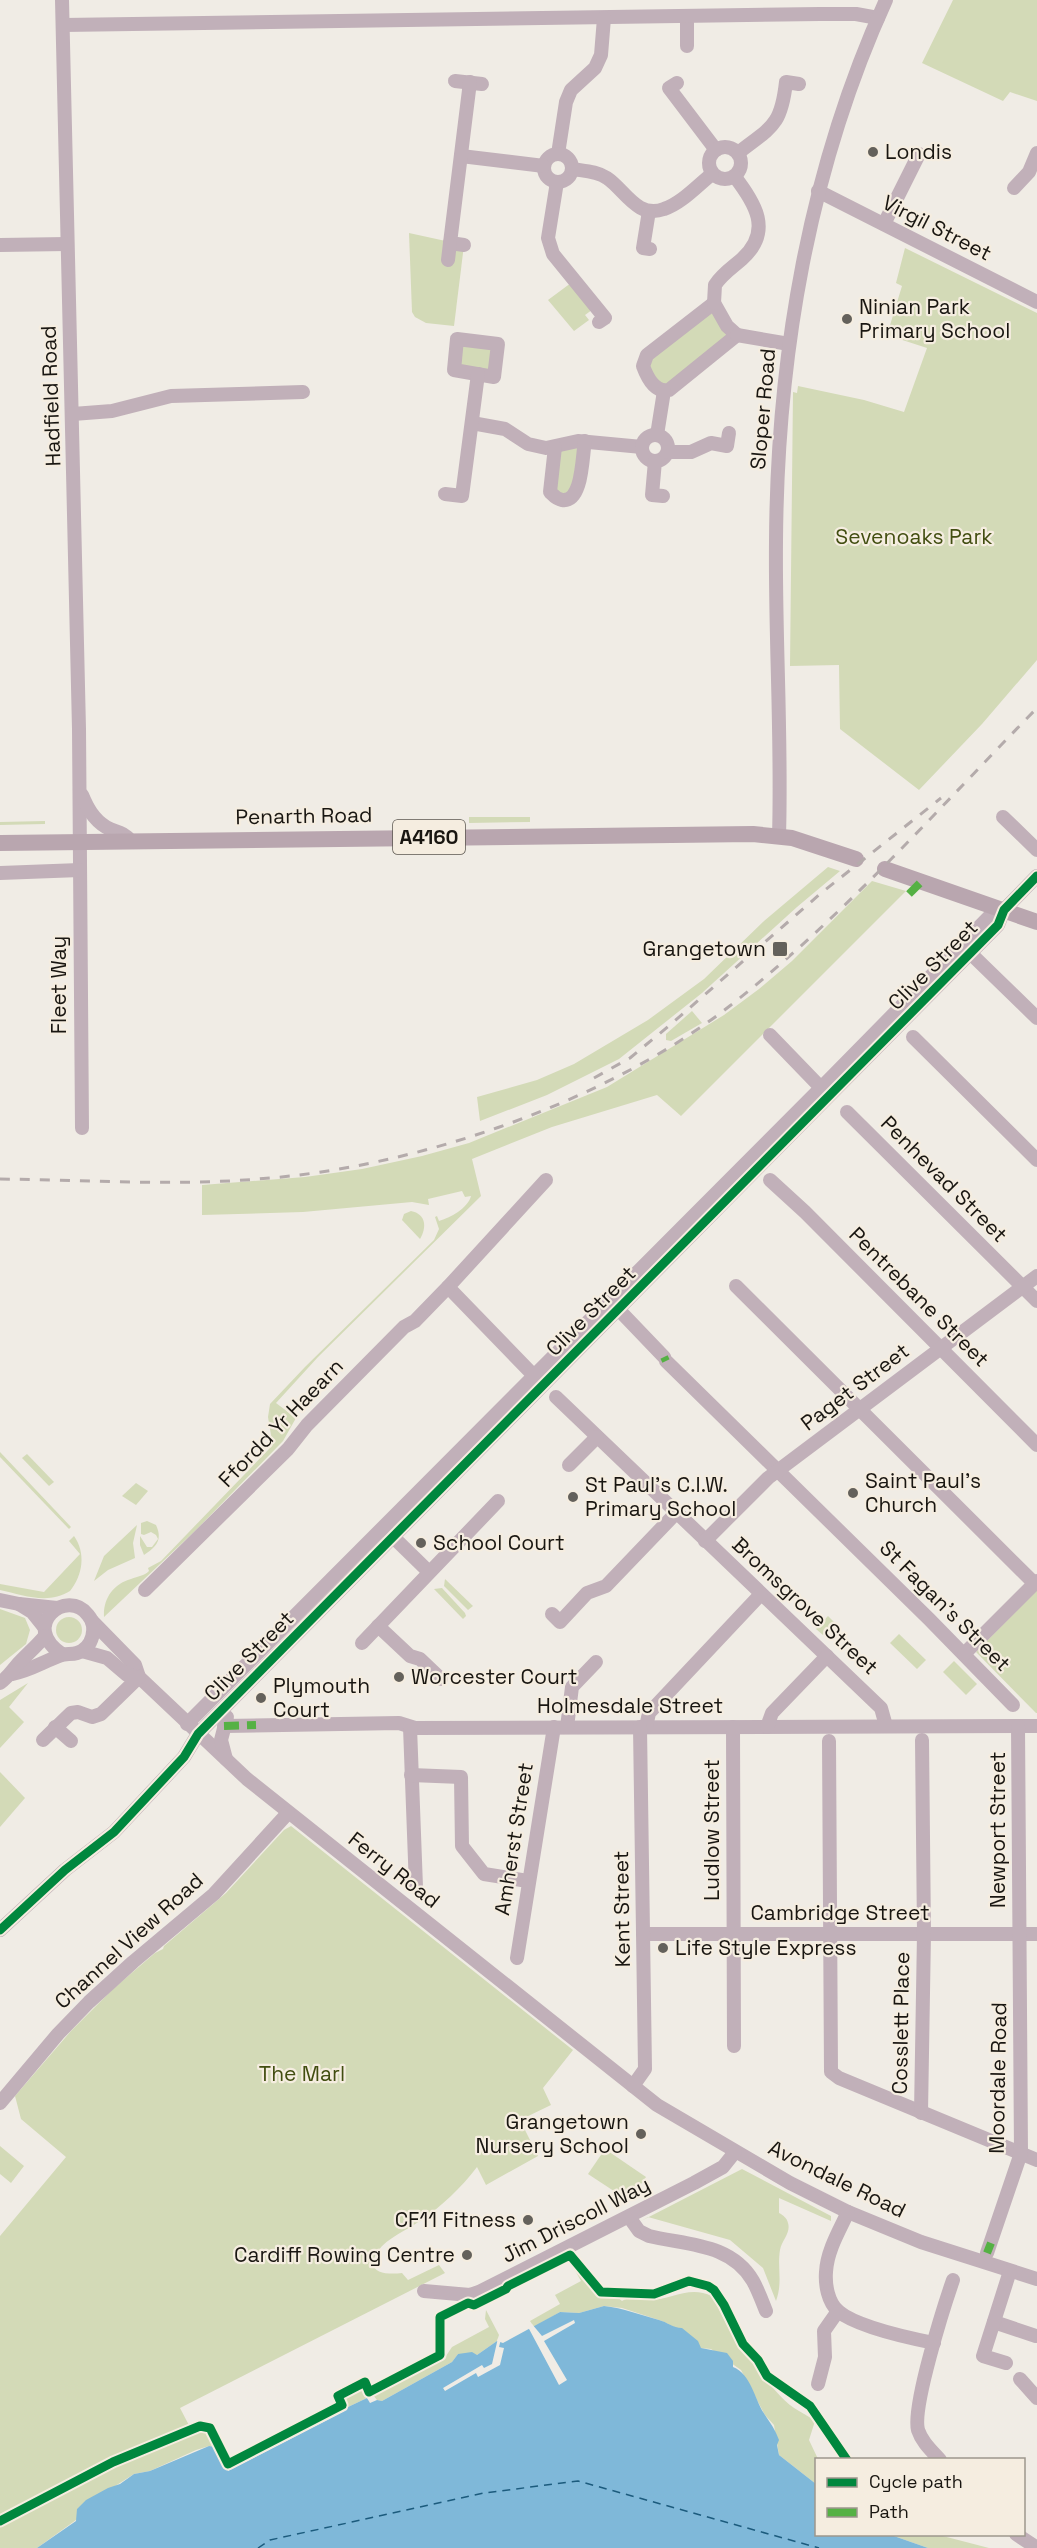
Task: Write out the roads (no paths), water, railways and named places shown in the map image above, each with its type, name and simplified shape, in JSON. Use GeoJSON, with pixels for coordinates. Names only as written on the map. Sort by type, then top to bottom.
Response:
{"type":"FeatureCollection","features":[{"type":"Feature","properties":{"kind":"main road","name":"Penarth Road"},"geometry":{"type":"LineString","coordinates":[[0,843],[546,835],[779,836],[802,841],[1037,922]]}},
{"type":"Feature","properties":{"kind":"street","name":"Hadfield Road"},"geometry":{"type":"LineString","coordinates":[[62,0],[73,414],[80,841]]}},
{"type":"Feature","properties":{"kind":"street","name":"Sloper Road"},"geometry":{"type":"LineString","coordinates":[[779,836],[776,542],[782,394],[789,344],[818,191],[848,97],[886,0]]}},
{"type":"Feature","properties":{"kind":"street"},"geometry":{"type":"LineString","coordinates":[[63,25],[856,14],[878,18]]}},
{"type":"Feature","properties":{"kind":"street"},"geometry":{"type":"LineString","coordinates":[[687,17],[687,46]]}},
{"type":"Feature","properties":{"kind":"street"},"geometry":{"type":"LineString","coordinates":[[558,154],[571,90],[595,68],[601,55],[604,18]]}},
{"type":"Feature","properties":{"kind":"street"},"geometry":{"type":"LineString","coordinates":[[448,260],[457,244],[461,156],[476,83],[455,81]]}},
{"type":"Feature","properties":{"kind":"street"},"geometry":{"type":"LineString","coordinates":[[738,153],[777,120],[783,108],[786,82],[799,84]]}},
{"type":"Feature","properties":{"kind":"street"},"geometry":{"type":"LineString","coordinates":[[676,83],[669,88],[716,150]]}},
{"type":"Feature","properties":{"kind":"street"},"geometry":{"type":"LineString","coordinates":[[727,147],[738,153],[741,166],[735,177],[723,180],[712,174],[709,163],[716,150],[727,147]]}},
{"type":"Feature","properties":{"kind":"street"},"geometry":{"type":"LineString","coordinates":[[1014,188],[1033,176],[1037,153]]}},
{"type":"Feature","properties":{"kind":"street"},"geometry":{"type":"LineString","coordinates":[[558,154],[567,158],[572,169],[568,178],[557,182],[548,178],[544,166],[549,158],[558,154]]}},
{"type":"Feature","properties":{"kind":"street"},"geometry":{"type":"LineString","coordinates":[[884,224],[919,154]]}},
{"type":"Feature","properties":{"kind":"street"},"geometry":{"type":"LineString","coordinates":[[461,156],[544,166]]}},
{"type":"Feature","properties":{"kind":"street"},"geometry":{"type":"LineString","coordinates":[[572,169],[602,175],[609,179],[628,199],[649,211],[664,209],[674,204],[712,174]]}},
{"type":"Feature","properties":{"kind":"street"},"geometry":{"type":"LineString","coordinates":[[735,177],[755,205],[758,215],[758,234],[744,257],[715,285],[714,303],[727,326],[736,335],[789,344]]}},
{"type":"Feature","properties":{"kind":"street"},"geometry":{"type":"LineString","coordinates":[[557,182],[548,238],[553,254],[591,311],[605,318],[599,322]]}},
{"type":"Feature","properties":{"kind":"street","name":"Virgil Street"},"geometry":{"type":"LineString","coordinates":[[818,191],[1037,302]]}},
{"type":"Feature","properties":{"kind":"street"},"geometry":{"type":"LineString","coordinates":[[649,211],[643,248],[650,249]]}},
{"type":"Feature","properties":{"kind":"street"},"geometry":{"type":"LineString","coordinates":[[0,245],[67,244]]}},
{"type":"Feature","properties":{"kind":"street"},"geometry":{"type":"LineString","coordinates":[[714,303],[647,355],[642,366],[650,380],[657,388],[664,391],[674,387],[736,335]]}},
{"type":"Feature","properties":{"kind":"street"},"geometry":{"type":"LineString","coordinates":[[445,494],[462,496],[478,374]]}},
{"type":"Feature","properties":{"kind":"street"},"geometry":{"type":"LineString","coordinates":[[657,435],[664,391]]}},
{"type":"Feature","properties":{"kind":"street"},"geometry":{"type":"LineString","coordinates":[[73,414],[112,411],[171,396],[303,392]]}},
{"type":"Feature","properties":{"kind":"street"},"geometry":{"type":"LineString","coordinates":[[472,423],[505,429],[528,444],[538,447],[555,447],[570,442],[585,441],[642,447]]}},
{"type":"Feature","properties":{"kind":"street"},"geometry":{"type":"LineString","coordinates":[[668,452],[691,452],[711,444],[727,446],[729,433]]}},
{"type":"Feature","properties":{"kind":"street"},"geometry":{"type":"LineString","coordinates":[[657,435],[665,440],[668,452],[664,458],[655,461],[646,457],[642,447],[648,437],[657,435]]}},
{"type":"Feature","properties":{"kind":"street"},"geometry":{"type":"LineString","coordinates":[[555,447],[550,492],[557,499],[568,500],[577,491],[585,441]]}},
{"type":"Feature","properties":{"kind":"street"},"geometry":{"type":"LineString","coordinates":[[655,461],[652,495],[663,496]]}},
{"type":"Feature","properties":{"kind":"street","name":"Hadfield Road"},"geometry":{"type":"LineString","coordinates":[[80,790],[96,819],[107,828],[122,831],[131,841]]}},
{"type":"Feature","properties":{"kind":"street"},"geometry":{"type":"LineString","coordinates":[[1003,817],[1037,850]]}},
{"type":"Feature","properties":{"kind":"street","name":"Fleet Way"},"geometry":{"type":"LineString","coordinates":[[80,841],[82,1128]]}},
{"type":"Feature","properties":{"kind":"street"},"geometry":{"type":"LineString","coordinates":[[0,873],[80,870]]}},
{"type":"Feature","properties":{"kind":"street","name":"Clive Street"},"geometry":{"type":"LineString","coordinates":[[187,1724],[388,1532],[966,948],[998,925],[1004,910],[1037,876]]}},
{"type":"Feature","properties":{"kind":"street"},"geometry":{"type":"LineString","coordinates":[[966,948],[1037,1018]]}},
{"type":"Feature","properties":{"kind":"street"},"geometry":{"type":"LineString","coordinates":[[770,1035],[825,1092]]}},
{"type":"Feature","properties":{"kind":"street"},"geometry":{"type":"LineString","coordinates":[[913,1037],[1037,1160]]}},
{"type":"Feature","properties":{"kind":"street","name":"Clive Street"},"geometry":{"type":"LineString","coordinates":[[539,1380],[619,1310],[825,1092]]}},
{"type":"Feature","properties":{"kind":"street","name":"Penhevad Street"},"geometry":{"type":"LineString","coordinates":[[847,1112],[1037,1301]]}},
{"type":"Feature","properties":{"kind":"street","name":"Ffordd Yr Haearn"},"geometry":{"type":"LineString","coordinates":[[145,1590],[288,1449],[306,1425],[404,1327],[415,1321],[546,1180]]}},
{"type":"Feature","properties":{"kind":"street","name":"Pentrebane Street"},"geometry":{"type":"LineString","coordinates":[[770,1180],[805,1212],[1037,1445]]}},
{"type":"Feature","properties":{"kind":"street","name":"Paget Street"},"geometry":{"type":"LineString","coordinates":[[705,1541],[778,1471],[1037,1276]]}},
{"type":"Feature","properties":{"kind":"street"},"geometry":{"type":"LineString","coordinates":[[736,1286],[1036,1582],[964,1654]]}},
{"type":"Feature","properties":{"kind":"street"},"geometry":{"type":"LineString","coordinates":[[448,1287],[539,1380]]}},
{"type":"Feature","properties":{"kind":"street","name":"St Fagan's Street"},"geometry":{"type":"LineString","coordinates":[[619,1310],[665,1359],[1013,1705]]}},
{"type":"Feature","properties":{"kind":"street","name":"Bromsgrove Street"},"geometry":{"type":"LineString","coordinates":[[556,1397],[882,1708],[886,1726]]}},
{"type":"Feature","properties":{"kind":"street"},"geometry":{"type":"LineString","coordinates":[[569,1465],[597,1437]]}},
{"type":"Feature","properties":{"kind":"street"},"geometry":{"type":"LineString","coordinates":[[362,1643],[498,1501]]}},
{"type":"Feature","properties":{"kind":"street"},"geometry":{"type":"LineString","coordinates":[[552,1614],[560,1622],[586,1593],[606,1586],[676,1513]]}},
{"type":"Feature","properties":{"kind":"street"},"geometry":{"type":"LineString","coordinates":[[388,1532],[429,1572]]}},
{"type":"Feature","properties":{"kind":"street","name":"Clive Street"},"geometry":{"type":"LineString","coordinates":[[0,1930],[57,1877],[114,1832],[184,1757],[198,1734],[388,1532]]}},
{"type":"Feature","properties":{"kind":"street"},"geometry":{"type":"LineString","coordinates":[[643,1727],[649,1713],[761,1594]]}},
{"type":"Feature","properties":{"kind":"street"},"geometry":{"type":"LineString","coordinates":[[0,1600],[57,1608]]}},
{"type":"Feature","properties":{"kind":"street"},"geometry":{"type":"LineString","coordinates":[[19,1604],[32,1612],[45,1632],[51,1647],[62,1654]]}},
{"type":"Feature","properties":{"kind":"street","name":"Ferry Road"},"geometry":{"type":"LineString","coordinates":[[0,1683],[12,1674],[18,1664],[31,1653],[45,1632],[49,1616],[57,1608],[71,1605],[81,1608],[135,1665],[139,1677],[226,1761],[288,1813],[633,2086]]}},
{"type":"Feature","properties":{"kind":"street"},"geometry":{"type":"LineString","coordinates":[[82,1651],[92,1638],[92,1621]]}},
{"type":"Feature","properties":{"kind":"street"},"geometry":{"type":"LineString","coordinates":[[378,1626],[410,1656],[420,1659],[441,1679]]}},
{"type":"Feature","properties":{"kind":"street","name":"Ferry Road"},"geometry":{"type":"LineString","coordinates":[[12,1674],[24,1672],[62,1654],[82,1651],[107,1658],[127,1675],[139,1677]]}},
{"type":"Feature","properties":{"kind":"street"},"geometry":{"type":"LineString","coordinates":[[767,1726],[772,1713],[827,1656]]}},
{"type":"Feature","properties":{"kind":"street","name":"Amherst Street"},"geometry":{"type":"LineString","coordinates":[[517,1958],[528,1881],[560,1727],[572,1687],[596,1662]]}},
{"type":"Feature","properties":{"kind":"street"},"geometry":{"type":"LineString","coordinates":[[114,1701],[118,1683],[116,1665]]}},
{"type":"Feature","properties":{"kind":"street"},"geometry":{"type":"LineString","coordinates":[[43,1740],[65,1716],[74,1712],[97,1716],[139,1677]]}},
{"type":"Feature","properties":{"kind":"street","name":"Clive Street"},"geometry":{"type":"LineString","coordinates":[[226,1761],[221,1740],[231,1701]]}},
{"type":"Feature","properties":{"kind":"street","name":"Holmesdale Street"},"geometry":{"type":"LineString","coordinates":[[224,1726],[399,1723],[410,1727],[1037,1726]]}},
{"type":"Feature","properties":{"kind":"street","name":"Newport Street"},"geometry":{"type":"LineString","coordinates":[[1018,1726],[1020,1934]]}},
{"type":"Feature","properties":{"kind":"street"},"geometry":{"type":"LineString","coordinates":[[55,1727],[71,1742]]}},
{"type":"Feature","properties":{"kind":"street"},"geometry":{"type":"LineString","coordinates":[[410,1727],[416,1887]]}},
{"type":"Feature","properties":{"kind":"street","name":"Kent Street"},"geometry":{"type":"LineString","coordinates":[[633,2086],[645,2069],[643,1727]]}},
{"type":"Feature","properties":{"kind":"street","name":"Ludlow Street"},"geometry":{"type":"LineString","coordinates":[[733,1727],[734,2046]]}},
{"type":"Feature","properties":{"kind":"street","name":"Cosslett Place"},"geometry":{"type":"LineString","coordinates":[[921,2113],[924,1933],[922,1740]]}},
{"type":"Feature","properties":{"kind":"street"},"geometry":{"type":"LineString","coordinates":[[829,1741],[831,2072],[839,2078],[1037,2160]]}},
{"type":"Feature","properties":{"kind":"street"},"geometry":{"type":"LineString","coordinates":[[411,1775],[461,1777],[462,1846],[484,1874],[528,1881]]}},
{"type":"Feature","properties":{"kind":"street","name":"Channel View Road"},"geometry":{"type":"LineString","coordinates":[[1,2098],[81,2010],[116,1976],[214,1894],[288,1813]]}},
{"type":"Feature","properties":{"kind":"street","name":"Cambridge Street"},"geometry":{"type":"LineString","coordinates":[[643,1934],[1037,1934]]}},
{"type":"Feature","properties":{"kind":"street","name":"Moordale Road"},"geometry":{"type":"LineString","coordinates":[[989,2248],[1022,2153],[1020,1934]]}},
{"type":"Feature","properties":{"kind":"street","name":"Avondale Road"},"geometry":{"type":"LineString","coordinates":[[633,2086],[668,2112],[804,2191],[921,2242],[1037,2279]]}},
{"type":"Feature","properties":{"kind":"street","name":"Jim Driscoll Way"},"geometry":{"type":"LineString","coordinates":[[424,2291],[470,2295],[479,2292],[723,2167],[735,2152]]}},
{"type":"Feature","properties":{"kind":"street"},"geometry":{"type":"LineString","coordinates":[[848,2212],[832,2246],[826,2271],[827,2289],[838,2310],[885,2331],[934,2343]]}},
{"type":"Feature","properties":{"kind":"street"},"geometry":{"type":"LineString","coordinates":[[629,2217],[639,2231],[649,2236],[719,2250],[732,2258],[753,2281],[766,2311]]}},
{"type":"Feature","properties":{"kind":"street"},"geometry":{"type":"LineString","coordinates":[[1006,2363],[983,2356],[1010,2271]]}},
{"type":"Feature","properties":{"kind":"street"},"geometry":{"type":"LineString","coordinates":[[938,2458],[921,2437],[917,2418],[948,2283]]}},
{"type":"Feature","properties":{"kind":"street"},"geometry":{"type":"LineString","coordinates":[[818,2384],[825,2356],[825,2331],[838,2310]]}},
{"type":"Feature","properties":{"kind":"street"},"geometry":{"type":"LineString","coordinates":[[994,2322],[1036,2336]]}},
{"type":"Feature","properties":{"kind":"street"},"geometry":{"type":"LineString","coordinates":[[1020,2379],[1037,2398]]}},
{"type":"Feature","properties":{"kind":"street"},"geometry":{"type":"LineString","coordinates":[[1018,2536],[1037,2548]]}},
{"type":"Feature","properties":{"kind":"water"},"geometry":{"type":"Polygon","coordinates":[[[604,2306],[618,2308],[682,2328],[698,2341],[701,2348],[727,2353],[733,2361],[733,2367],[749,2381],[761,2409],[774,2430],[779,2440],[777,2445],[779,2455],[815,2483],[815,2536],[894,2536],[928,2548],[37,2548],[76,2521],[77,2509],[86,2500],[120,2484],[134,2474],[150,2471],[209,2446],[216,2447],[228,2471],[367,2398],[370,2403],[377,2400],[382,2401],[452,2362],[458,2354],[472,2352],[477,2355],[497,2341],[503,2343],[560,2312],[579,2313],[604,2306]]]}},
{"type":"Feature","properties":{"kind":"railway"},"geometry":{"type":"LineString","coordinates":[[0,1179],[194,1182],[258,1179],[319,1172],[381,1161],[444,1145],[569,1100],[627,1072],[682,1040],[731,1005],[772,971],[851,899],[1037,708]]}},
{"type":"Feature","properties":{"kind":"railway"},"geometry":{"type":"LineString","coordinates":[[594,1078],[630,1058],[820,894],[941,798]]}},
{"type":"Feature","properties":{"kind":"place","name":"Londis"},"geometry":{"type":"Point","coordinates":[873,152]}},
{"type":"Feature","properties":{"kind":"place","name":"Ninian Park Primary School"},"geometry":{"type":"Point","coordinates":[847,319]}},
{"type":"Feature","properties":{"kind":"place","name":"Grangetown"},"geometry":{"type":"Point","coordinates":[780,949]}},
{"type":"Feature","properties":{"kind":"place","name":"Saint Paul's Church"},"geometry":{"type":"Point","coordinates":[853,1493]}},
{"type":"Feature","properties":{"kind":"place","name":"St Paul's C.I.W. Primary School"},"geometry":{"type":"Point","coordinates":[573,1497]}},
{"type":"Feature","properties":{"kind":"place","name":"School Court"},"geometry":{"type":"Point","coordinates":[421,1543]}},
{"type":"Feature","properties":{"kind":"place","name":"Worcester Court"},"geometry":{"type":"Point","coordinates":[399,1677]}},
{"type":"Feature","properties":{"kind":"place","name":"Plymouth Court"},"geometry":{"type":"Point","coordinates":[261,1698]}},
{"type":"Feature","properties":{"kind":"place","name":"Life Style Express"},"geometry":{"type":"Point","coordinates":[663,1948]}},
{"type":"Feature","properties":{"kind":"place","name":"Grangetown Nursery School"},"geometry":{"type":"Point","coordinates":[641,2134]}},
{"type":"Feature","properties":{"kind":"place","name":"CF11 Fitness"},"geometry":{"type":"Point","coordinates":[528,2220]}},
{"type":"Feature","properties":{"kind":"place","name":"Cardiff Rowing Centre"},"geometry":{"type":"Point","coordinates":[467,2255]}},
{"type":"Feature","properties":{"kind":"park label","name":"Sevenoaks Park"},"geometry":{"type":"Point","coordinates":[914,537]}},
{"type":"Feature","properties":{"kind":"park label","name":"The Marl"},"geometry":{"type":"Point","coordinates":[302,2074]}}]}
